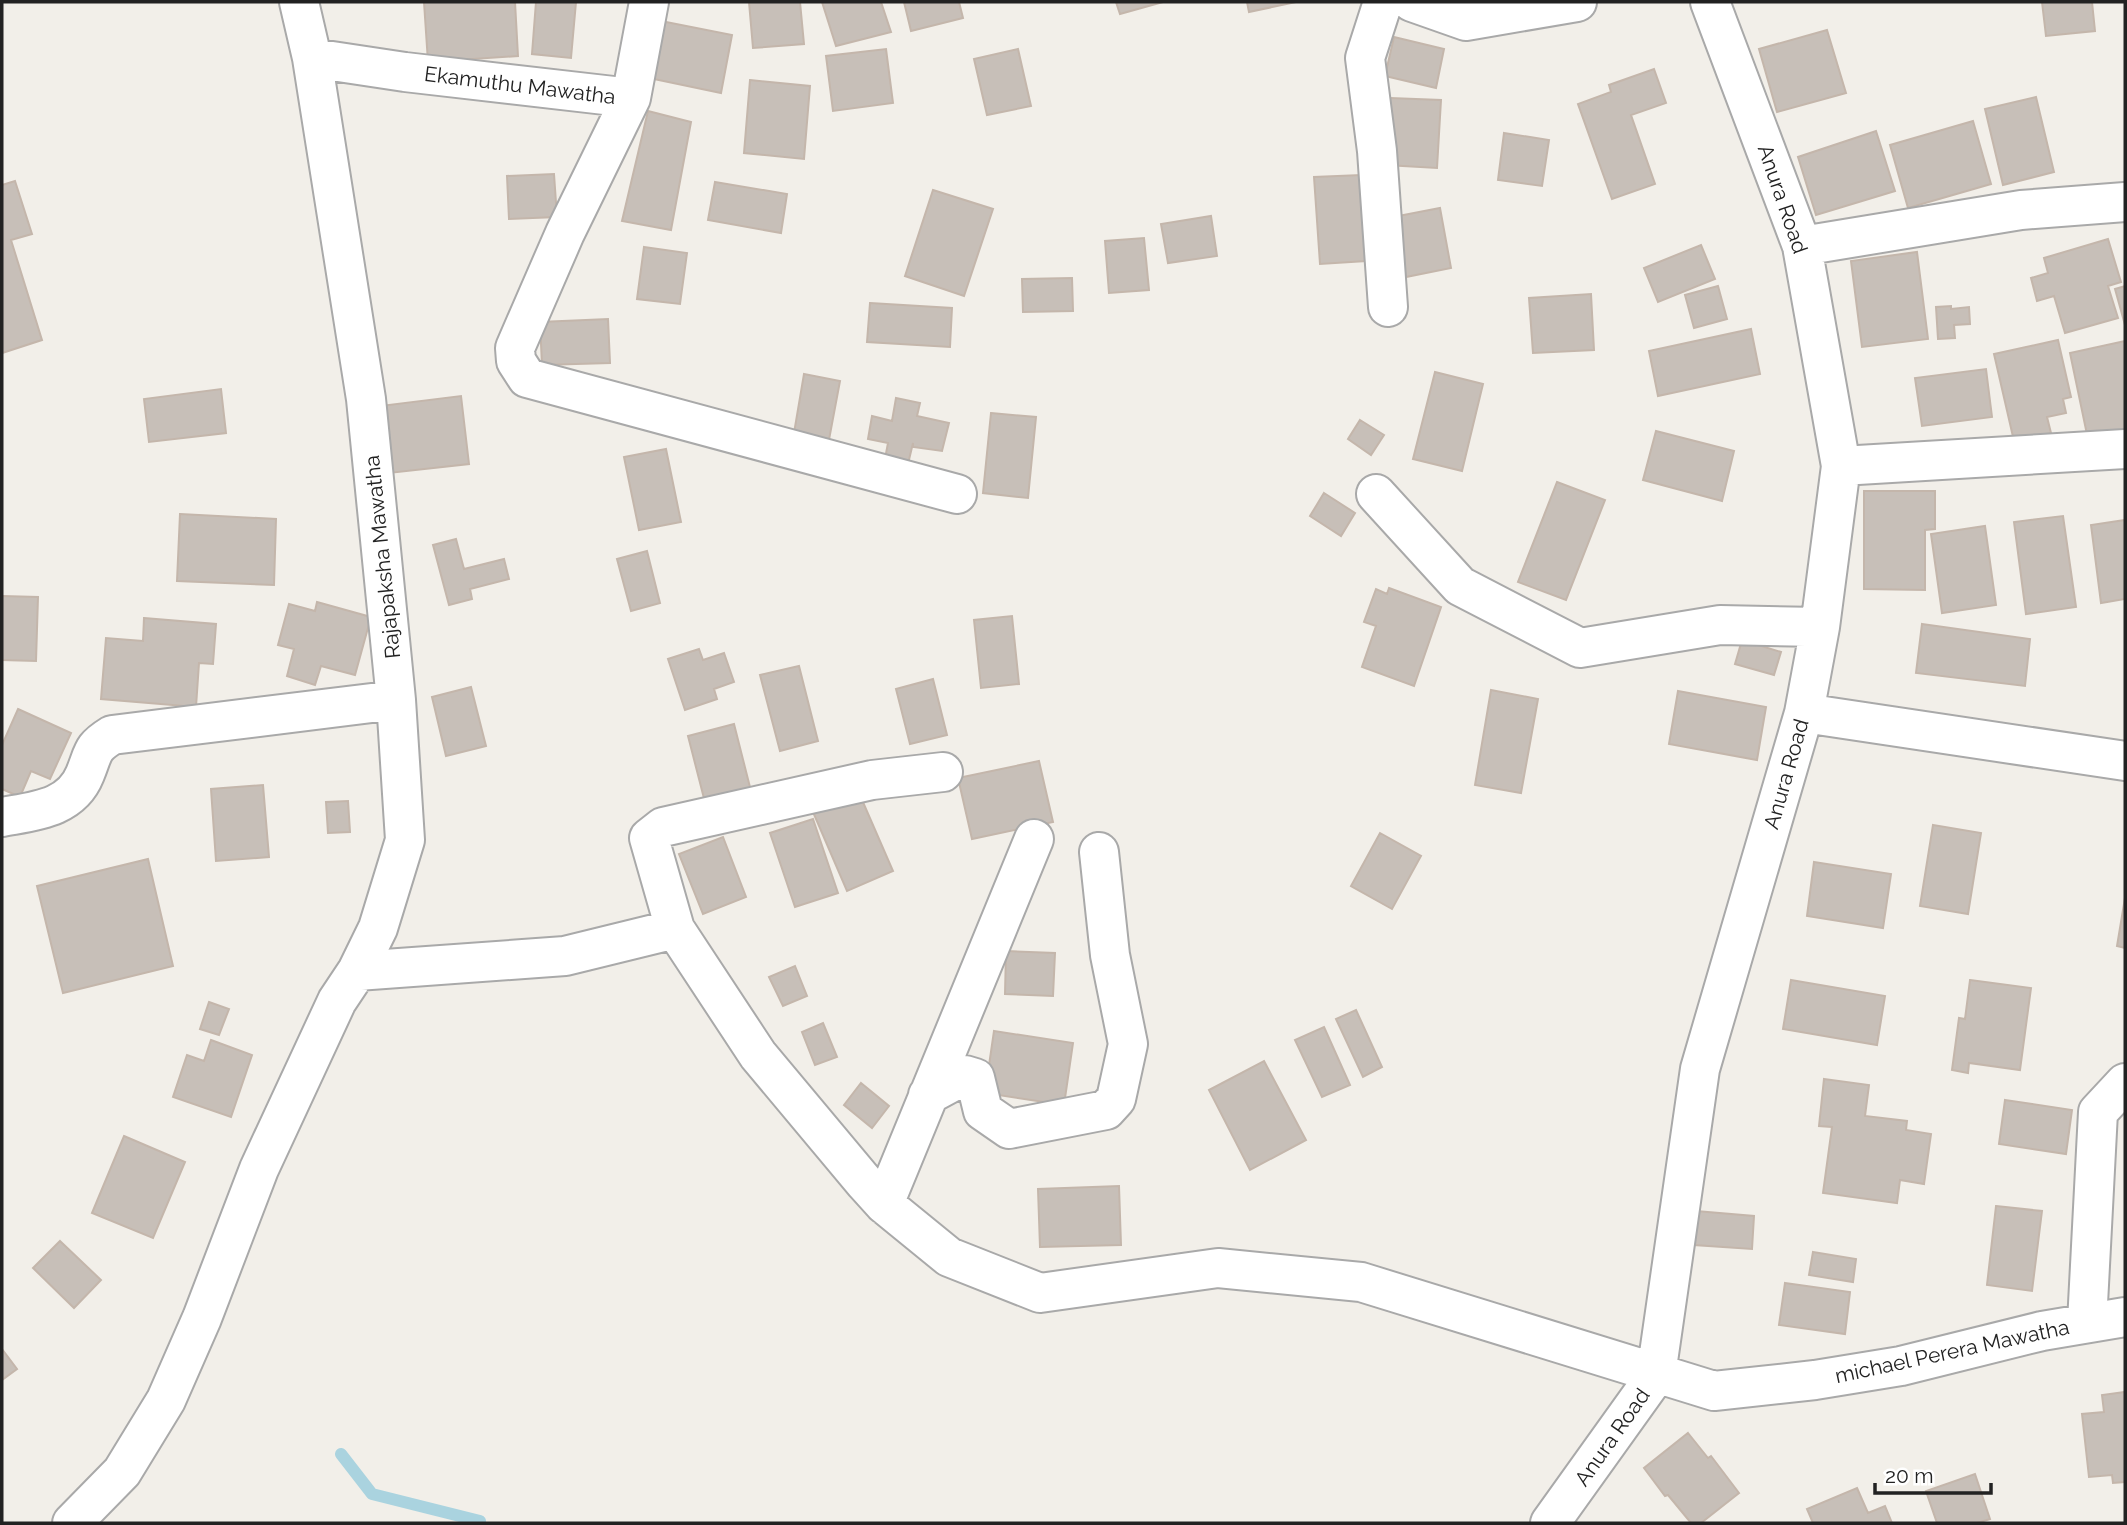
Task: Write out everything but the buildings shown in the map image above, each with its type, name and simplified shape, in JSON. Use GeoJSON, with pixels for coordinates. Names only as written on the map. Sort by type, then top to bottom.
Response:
{"type":"FeatureCollection","features":[{"type":"Feature","properties":{"kind":"street","name":"Rajapaksha Mawatha"},"geometry":{"type":"LineString","coordinates":[[72,1523],[122,1472],[166,1400],[202,1318],[259,1169],[293,1093],[337,1001],[357,971],[378,928],[405,840],[396,700],[366,399],[312,58],[299,2]]}},
{"type":"Feature","properties":{"kind":"street","name":"Ekamuthu Mawatha"},"geometry":{"type":"LineString","coordinates":[[312,58],[405,72],[631,97],[649,2]]}},
{"type":"Feature","properties":{"kind":"street"},"geometry":{"type":"LineString","coordinates":[[1383,2],[1365,58],[1377,151],[1388,307]]}},
{"type":"Feature","properties":{"kind":"street"},"geometry":{"type":"LineString","coordinates":[[1412,2],[1466,21],[1577,2]]}},
{"type":"Feature","properties":{"kind":"street","name":"Anura Road"},"geometry":{"type":"LineString","coordinates":[[1550,1523],[1656,1375],[1700,1069],[1804,713],[1820,627],[1841,466],[1802,246],[1710,2]]}},
{"type":"Feature","properties":{"kind":"street"},"geometry":{"type":"LineString","coordinates":[[631,97],[565,233],[515,348],[516,361],[527,378],[957,494]]}},
{"type":"Feature","properties":{"kind":"street"},"geometry":{"type":"LineString","coordinates":[[1802,246],[2021,210],[2125,202]]}},
{"type":"Feature","properties":{"kind":"street"},"geometry":{"type":"LineString","coordinates":[[1841,466],[2125,449]]}},
{"type":"Feature","properties":{"kind":"street"},"geometry":{"type":"LineString","coordinates":[[1376,494],[1460,586],[1580,648],[1720,625],[1820,627]]}},
{"type":"Feature","properties":{"kind":"street"},"geometry":{"type":"LineString","coordinates":[[2,817],[48,809],[71,796],[84,778],[96,745],[112,735],[396,700]]}},
{"type":"Feature","properties":{"kind":"street"},"geometry":{"type":"LineString","coordinates":[[1804,713],[2125,761]]}},
{"type":"Feature","properties":{"kind":"street","name":"michael Perera Mawatha"},"geometry":{"type":"LineString","coordinates":[[943,772],[872,780],[663,827],[649,838],[675,929],[758,1055],[884,1204],[949,1257],[1040,1293],[1218,1268],[1361,1282],[1714,1391],[1815,1380],[1901,1366],[2042,1331],[2125,1317]]}},
{"type":"Feature","properties":{"kind":"street"},"geometry":{"type":"LineString","coordinates":[[884,1204],[1034,839]]}},
{"type":"Feature","properties":{"kind":"street"},"geometry":{"type":"LineString","coordinates":[[928,1095],[965,1075],[975,1078],[983,1111],[1009,1129],[1106,1110],[1116,1099],[1128,1044],[1110,955],[1099,852]]}},
{"type":"Feature","properties":{"kind":"street"},"geometry":{"type":"LineString","coordinates":[[357,971],[565,956],[675,929]]}},
{"type":"Feature","properties":{"kind":"street"},"geometry":{"type":"LineString","coordinates":[[2087,1323],[2098,1112],[2125,1083]]}},
{"type":"Feature","properties":{"kind":"waterway"},"geometry":{"type":"LineString","coordinates":[[341,1454],[372,1494],[480,1521],[479,1523]]}}]}
